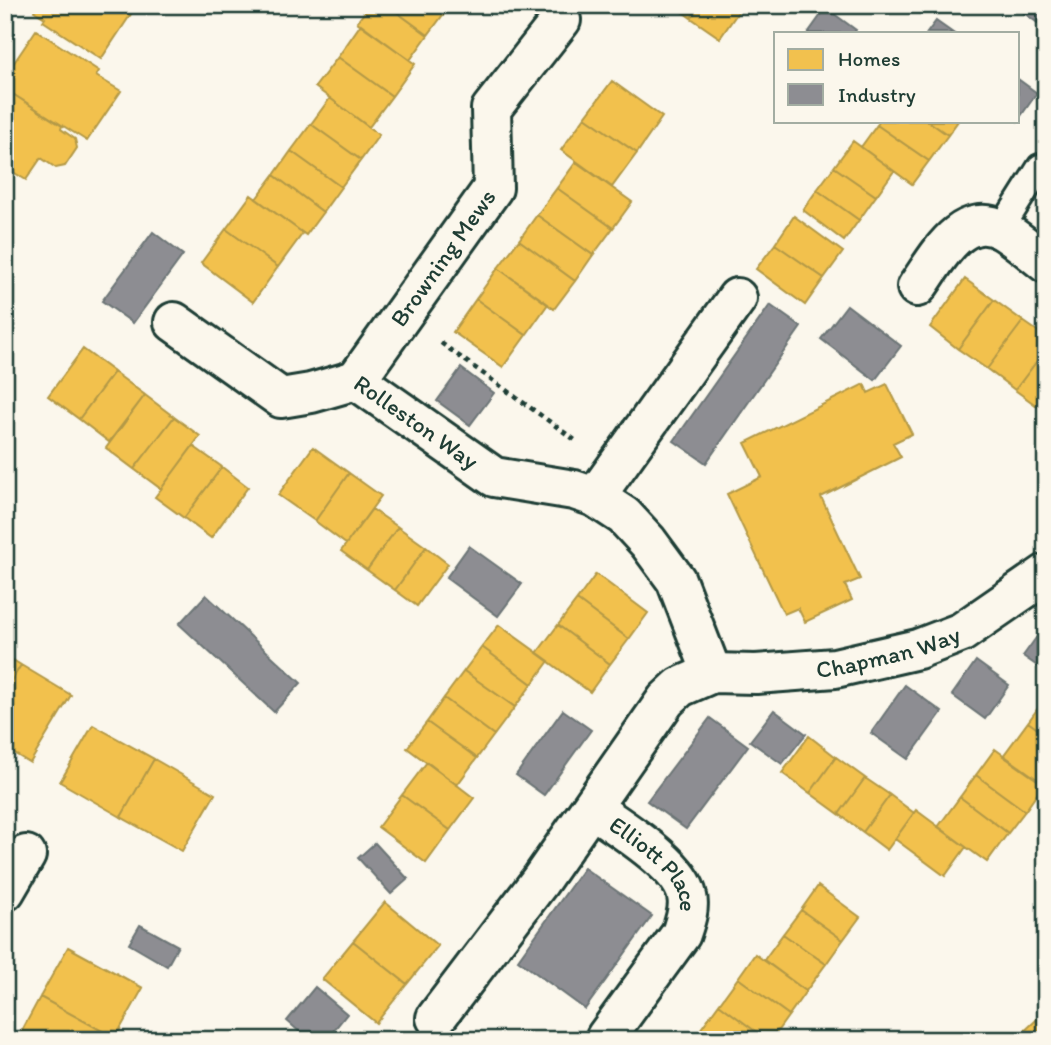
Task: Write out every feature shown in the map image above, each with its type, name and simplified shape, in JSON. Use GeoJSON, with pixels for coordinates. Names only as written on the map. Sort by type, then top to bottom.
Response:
{"type":"FeatureCollection","features":[{"type":"Feature","properties":{"kind":"street","name":"Browning Mews"},"geometry":{"type":"LineString","coordinates":[[356,380],[493,188],[491,109],[561,20]]}},
{"type":"Feature","properties":{"kind":"street"},"geometry":{"type":"LineString","coordinates":[[917,287],[955,234],[965,228],[977,226],[1001,229],[1046,263]]}},
{"type":"Feature","properties":{"kind":"street"},"geometry":{"type":"LineString","coordinates":[[604,483],[737,298]]}},
{"type":"Feature","properties":{"kind":"street","name":"Rolleston Way"},"geometry":{"type":"LineString","coordinates":[[174,322],[281,398],[311,393],[356,380],[494,477],[574,490],[604,483],[624,516],[637,528],[670,570],[685,600],[712,673]]}},
{"type":"Feature","properties":{"kind":"street","name":"Chapman Way"},"geometry":{"type":"LineString","coordinates":[[712,673],[757,674],[835,668],[918,649],[962,632],[1046,574]]}},
{"type":"Feature","properties":{"kind":"street","name":"Elliott Place"},"geometry":{"type":"LineString","coordinates":[[436,1018],[540,881],[666,700],[680,687],[712,673]]}},
{"type":"Feature","properties":{"kind":"street","name":"Elliott Place"},"geometry":{"type":"LineString","coordinates":[[592,808],[667,863],[681,878],[687,897],[687,916],[681,934],[606,1037]]}},
{"type":"Feature","properties":{"kind":"street"},"geometry":{"type":"LineString","coordinates":[[5,891],[26,855]]}},
{"type":"Feature","properties":{"kind":"lane"},"geometry":{"type":"LineString","coordinates":[[1001,229],[1040,167]]}},
{"type":"Feature","properties":{"kind":"path"},"geometry":{"type":"LineString","coordinates":[[403,315],[604,483]]}},
{"type":"Feature","properties":{"kind":"building: Homes"},"geometry":{"type":"Polygon","coordinates":[[[37,5],[137,5],[101,59],[43,21],[45,18],[34,11],[37,5]]]}},
{"type":"Feature","properties":{"kind":"building: Homes"},"geometry":{"type":"Polygon","coordinates":[[[370,5],[387,5],[428,35],[410,60],[357,22],[370,5]]]}},
{"type":"Feature","properties":{"kind":"building: Homes"},"geometry":{"type":"Polygon","coordinates":[[[387,5],[443,5],[448,8],[428,35],[387,5]]]}},
{"type":"Feature","properties":{"kind":"building: Homes"},"geometry":{"type":"Polygon","coordinates":[[[673,5],[700,5],[691,18],[673,5]]]}},
{"type":"Feature","properties":{"kind":"building: Homes"},"geometry":{"type":"Polygon","coordinates":[[[700,5],[743,5],[720,38],[691,18],[700,5]]]}},
{"type":"Feature","properties":{"kind":"building: Homes"},"geometry":{"type":"Polygon","coordinates":[[[361,24],[415,64],[392,96],[338,57],[361,24]]]}},
{"type":"Feature","properties":{"kind":"building: Homes"},"geometry":{"type":"Polygon","coordinates":[[[36,30],[99,71],[96,76],[121,91],[87,141],[5,89],[5,76],[36,30]]]}},
{"type":"Feature","properties":{"kind":"building: Homes"},"geometry":{"type":"Polygon","coordinates":[[[338,57],[392,96],[369,127],[315,87],[338,57]]]}},
{"type":"Feature","properties":{"kind":"building: Homes"},"geometry":{"type":"Polygon","coordinates":[[[612,81],[662,117],[637,153],[585,117],[612,81]]]}},
{"type":"Feature","properties":{"kind":"building: Homes"},"geometry":{"type":"Polygon","coordinates":[[[5,89],[62,126],[61,129],[75,139],[77,148],[65,166],[56,168],[41,158],[26,180],[5,167],[5,89]]]}},
{"type":"Feature","properties":{"kind":"building: Homes"},"geometry":{"type":"Polygon","coordinates":[[[330,98],[379,135],[361,160],[311,124],[330,98]]]}},
{"type":"Feature","properties":{"kind":"building: Homes"},"geometry":{"type":"Polygon","coordinates":[[[585,117],[637,153],[612,187],[561,150],[585,117]]]}},
{"type":"Feature","properties":{"kind":"building: Homes"},"geometry":{"type":"Polygon","coordinates":[[[879,122],[929,122],[948,135],[929,161],[877,125],[879,122]]]}},
{"type":"Feature","properties":{"kind":"building: Homes"},"geometry":{"type":"Polygon","coordinates":[[[929,122],[957,122],[948,135],[929,122]]]}},
{"type":"Feature","properties":{"kind":"building: Homes"},"geometry":{"type":"Polygon","coordinates":[[[311,124],[361,160],[341,187],[291,151],[311,124]]]}},
{"type":"Feature","properties":{"kind":"building: Homes"},"geometry":{"type":"Polygon","coordinates":[[[877,125],[929,161],[912,184],[861,147],[877,125]]]}},
{"type":"Feature","properties":{"kind":"building: Homes"},"geometry":{"type":"Polygon","coordinates":[[[853,141],[894,171],[876,196],[834,167],[853,141]]]}},
{"type":"Feature","properties":{"kind":"building: Homes"},"geometry":{"type":"Polygon","coordinates":[[[291,151],[341,187],[323,212],[274,175],[291,151]]]}},
{"type":"Feature","properties":{"kind":"building: Homes"},"geometry":{"type":"Polygon","coordinates":[[[576,162],[632,202],[613,228],[557,188],[576,162]]]}},
{"type":"Feature","properties":{"kind":"building: Homes"},"geometry":{"type":"Polygon","coordinates":[[[834,167],[876,196],[859,220],[817,190],[834,167]]]}},
{"type":"Feature","properties":{"kind":"building: Homes"},"geometry":{"type":"Polygon","coordinates":[[[274,175],[323,212],[306,235],[256,199],[274,175]]]}},
{"type":"Feature","properties":{"kind":"building: Homes"},"geometry":{"type":"Polygon","coordinates":[[[557,188],[613,228],[593,255],[537,215],[557,188]]]}},
{"type":"Feature","properties":{"kind":"building: Homes"},"geometry":{"type":"Polygon","coordinates":[[[817,190],[859,220],[844,241],[803,210],[817,190]]]}},
{"type":"Feature","properties":{"kind":"building: Homes"},"geometry":{"type":"Polygon","coordinates":[[[251,195],[303,233],[278,267],[226,229],[251,195]]]}},
{"type":"Feature","properties":{"kind":"building: Homes"},"geometry":{"type":"Polygon","coordinates":[[[537,215],[593,255],[575,281],[519,240],[537,215]]]}},
{"type":"Feature","properties":{"kind":"building: Homes"},"geometry":{"type":"Polygon","coordinates":[[[794,216],[843,252],[824,278],[775,244],[794,216]]]}},
{"type":"Feature","properties":{"kind":"building: Homes"},"geometry":{"type":"Polygon","coordinates":[[[226,229],[278,267],[253,302],[201,263],[226,229]]]}},
{"type":"Feature","properties":{"kind":"building: Homes"},"geometry":{"type":"Polygon","coordinates":[[[519,240],[575,281],[554,309],[498,268],[519,240]]]}},
{"type":"Feature","properties":{"kind":"building: Homes"},"geometry":{"type":"Polygon","coordinates":[[[775,244],[824,278],[805,305],[756,269],[775,244]]]}},
{"type":"Feature","properties":{"kind":"building: Homes"},"geometry":{"type":"Polygon","coordinates":[[[498,268],[548,304],[526,335],[476,299],[498,268]]]}},
{"type":"Feature","properties":{"kind":"building: Homes"},"geometry":{"type":"Polygon","coordinates":[[[965,279],[994,300],[958,349],[930,327],[965,279]]]}},
{"type":"Feature","properties":{"kind":"building: Homes"},"geometry":{"type":"Polygon","coordinates":[[[476,299],[526,335],[503,367],[453,332],[476,299]]]}},
{"type":"Feature","properties":{"kind":"building: Homes"},"geometry":{"type":"Polygon","coordinates":[[[994,300],[1023,321],[987,369],[958,349],[994,300]]]}},
{"type":"Feature","properties":{"kind":"building: Homes"},"geometry":{"type":"Polygon","coordinates":[[[1023,321],[1046,337],[1046,349],[1015,390],[987,369],[1023,321]]]}},
{"type":"Feature","properties":{"kind":"building: Homes"},"geometry":{"type":"Polygon","coordinates":[[[83,349],[114,372],[79,419],[48,396],[83,349]]]}},
{"type":"Feature","properties":{"kind":"building: Homes"},"geometry":{"type":"Polygon","coordinates":[[[1046,349],[1046,408],[1044,411],[1015,390],[1046,349]]]}},
{"type":"Feature","properties":{"kind":"building: Homes"},"geometry":{"type":"Polygon","coordinates":[[[114,372],[145,395],[109,442],[79,419],[114,372]]]}},
{"type":"Feature","properties":{"kind":"building: Homes"},"geometry":{"type":"Polygon","coordinates":[[[864,384],[868,393],[887,384],[912,434],[893,443],[901,457],[821,497],[860,579],[845,585],[852,600],[805,622],[798,608],[784,614],[727,494],[762,477],[745,443],[864,384]]]}},
{"type":"Feature","properties":{"kind":"building: Homes"},"geometry":{"type":"Polygon","coordinates":[[[145,395],[174,417],[134,469],[106,448],[145,395]]]}},
{"type":"Feature","properties":{"kind":"building: Homes"},"geometry":{"type":"Polygon","coordinates":[[[174,417],[200,436],[161,489],[134,469],[174,417]]]}},
{"type":"Feature","properties":{"kind":"building: Homes"},"geometry":{"type":"Polygon","coordinates":[[[193,446],[222,467],[184,518],[155,497],[193,446]]]}},
{"type":"Feature","properties":{"kind":"building: Homes"},"geometry":{"type":"Polygon","coordinates":[[[313,447],[349,473],[315,521],[278,495],[313,447]]]}},
{"type":"Feature","properties":{"kind":"building: Homes"},"geometry":{"type":"Polygon","coordinates":[[[222,467],[248,487],[211,538],[184,518],[222,467]]]}},
{"type":"Feature","properties":{"kind":"building: Homes"},"geometry":{"type":"Polygon","coordinates":[[[349,473],[381,496],[346,544],[315,521],[349,473]]]}},
{"type":"Feature","properties":{"kind":"building: Homes"},"geometry":{"type":"Polygon","coordinates":[[[372,509],[398,527],[367,570],[341,551],[372,509]]]}},
{"type":"Feature","properties":{"kind":"building: Homes"},"geometry":{"type":"Polygon","coordinates":[[[398,527],[426,547],[395,590],[367,570],[398,527]]]}},
{"type":"Feature","properties":{"kind":"building: Homes"},"geometry":{"type":"Polygon","coordinates":[[[426,547],[448,564],[417,606],[395,590],[426,547]]]}},
{"type":"Feature","properties":{"kind":"building: Homes"},"geometry":{"type":"Polygon","coordinates":[[[596,574],[648,613],[629,639],[577,600],[596,574]]]}},
{"type":"Feature","properties":{"kind":"building: Homes"},"geometry":{"type":"Polygon","coordinates":[[[577,600],[629,639],[610,664],[558,625],[577,600]]]}},
{"type":"Feature","properties":{"kind":"building: Homes"},"geometry":{"type":"Polygon","coordinates":[[[499,625],[549,661],[532,684],[482,647],[499,625]]]}},
{"type":"Feature","properties":{"kind":"building: Homes"},"geometry":{"type":"Polygon","coordinates":[[[558,625],[610,664],[590,692],[537,653],[558,625]]]}},
{"type":"Feature","properties":{"kind":"building: Homes"},"geometry":{"type":"Polygon","coordinates":[[[482,647],[532,684],[515,707],[464,671],[482,647]]]}},
{"type":"Feature","properties":{"kind":"building: Homes"},"geometry":{"type":"Polygon","coordinates":[[[5,655],[21,665],[5,691],[5,655]]]}},
{"type":"Feature","properties":{"kind":"building: Homes"},"geometry":{"type":"Polygon","coordinates":[[[21,665],[71,695],[30,763],[5,748],[5,691],[21,665]]]}},
{"type":"Feature","properties":{"kind":"building: Homes"},"geometry":{"type":"Polygon","coordinates":[[[464,671],[515,707],[494,735],[444,698],[464,671]]]}},
{"type":"Feature","properties":{"kind":"building: Homes"},"geometry":{"type":"Polygon","coordinates":[[[1046,697],[1046,735],[1028,722],[1046,697]]]}},
{"type":"Feature","properties":{"kind":"building: Homes"},"geometry":{"type":"Polygon","coordinates":[[[444,698],[494,735],[477,758],[427,722],[444,698]]]}},
{"type":"Feature","properties":{"kind":"building: Homes"},"geometry":{"type":"Polygon","coordinates":[[[427,722],[477,758],[457,785],[407,748],[427,722]]]}},
{"type":"Feature","properties":{"kind":"building: Homes"},"geometry":{"type":"Polygon","coordinates":[[[1028,722],[1046,735],[1046,786],[1003,756],[1028,722]]]}},
{"type":"Feature","properties":{"kind":"building: Homes"},"geometry":{"type":"Polygon","coordinates":[[[93,725],[154,759],[121,817],[60,782],[93,725]]]}},
{"type":"Feature","properties":{"kind":"building: Homes"},"geometry":{"type":"Polygon","coordinates":[[[809,736],[836,757],[810,793],[782,773],[809,736]]]}},
{"type":"Feature","properties":{"kind":"building: Homes"},"geometry":{"type":"Polygon","coordinates":[[[995,749],[1044,784],[1025,811],[976,775],[995,749]]]}},
{"type":"Feature","properties":{"kind":"building: Homes"},"geometry":{"type":"Polygon","coordinates":[[[836,757],[865,778],[839,814],[810,793],[836,757]]]}},
{"type":"Feature","properties":{"kind":"building: Homes"},"geometry":{"type":"Polygon","coordinates":[[[154,759],[215,794],[182,851],[121,817],[154,759]]]}},
{"type":"Feature","properties":{"kind":"building: Homes"},"geometry":{"type":"Polygon","coordinates":[[[427,762],[474,798],[450,830],[402,795],[427,762]]]}},
{"type":"Feature","properties":{"kind":"building: Homes"},"geometry":{"type":"Polygon","coordinates":[[[976,775],[1025,811],[1008,833],[960,797],[976,775]]]}},
{"type":"Feature","properties":{"kind":"building: Homes"},"geometry":{"type":"Polygon","coordinates":[[[865,778],[890,795],[863,832],[839,814],[865,778]]]}},
{"type":"Feature","properties":{"kind":"building: Homes"},"geometry":{"type":"Polygon","coordinates":[[[402,795],[450,830],[426,863],[378,827],[402,795]]]}},
{"type":"Feature","properties":{"kind":"building: Homes"},"geometry":{"type":"Polygon","coordinates":[[[890,795],[914,813],[887,850],[863,832],[890,795]]]}},
{"type":"Feature","properties":{"kind":"building: Homes"},"geometry":{"type":"Polygon","coordinates":[[[960,797],[1008,833],[987,862],[938,827],[960,797]]]}},
{"type":"Feature","properties":{"kind":"building: Homes"},"geometry":{"type":"Polygon","coordinates":[[[916,810],[966,847],[945,876],[895,839],[916,810]]]}},
{"type":"Feature","properties":{"kind":"building: Homes"},"geometry":{"type":"Polygon","coordinates":[[[818,886],[860,917],[843,940],[801,910],[818,886]]]}},
{"type":"Feature","properties":{"kind":"building: Homes"},"geometry":{"type":"Polygon","coordinates":[[[385,902],[438,946],[407,984],[353,941],[385,902]]]}},
{"type":"Feature","properties":{"kind":"building: Homes"},"geometry":{"type":"Polygon","coordinates":[[[801,910],[843,940],[826,964],[783,934],[801,910]]]}},
{"type":"Feature","properties":{"kind":"building: Homes"},"geometry":{"type":"Polygon","coordinates":[[[783,934],[826,964],[806,991],[764,960],[783,934]]]}},
{"type":"Feature","properties":{"kind":"building: Homes"},"geometry":{"type":"Polygon","coordinates":[[[353,941],[407,984],[376,1023],[322,979],[353,941]]]}},
{"type":"Feature","properties":{"kind":"building: Homes"},"geometry":{"type":"Polygon","coordinates":[[[68,947],[143,988],[115,1038],[40,997],[68,947]]]}},
{"type":"Feature","properties":{"kind":"building: Homes"},"geometry":{"type":"Polygon","coordinates":[[[755,954],[806,991],[789,1015],[738,978],[755,954]]]}},
{"type":"Feature","properties":{"kind":"building: Homes"},"geometry":{"type":"Polygon","coordinates":[[[738,978],[789,1015],[771,1040],[767,1040],[719,1004],[738,978]]]}},
{"type":"Feature","properties":{"kind":"building: Homes"},"geometry":{"type":"Polygon","coordinates":[[[40,997],[115,1038],[115,1040],[17,1040],[40,997]]]}},
{"type":"Feature","properties":{"kind":"building: Homes"},"geometry":{"type":"Polygon","coordinates":[[[719,1004],[767,1040],[714,1040],[700,1030],[719,1004]]]}},
{"type":"Feature","properties":{"kind":"building: Homes"},"geometry":{"type":"Polygon","coordinates":[[[1046,1011],[1046,1040],[1026,1040],[1021,1034],[1046,1011]]]}},
{"type":"Feature","properties":{"kind":"building: Homes"},"geometry":{"type":"Polygon","coordinates":[[[700,1030],[714,1040],[693,1040],[700,1030]]]}},
{"type":"Feature","properties":{"kind":"building: Industry"},"geometry":{"type":"Polygon","coordinates":[[[1013,5],[1046,5],[1046,29],[1013,5]]]}},
{"type":"Feature","properties":{"kind":"building: Industry"},"geometry":{"type":"Polygon","coordinates":[[[826,8],[856,30],[855,32],[809,32],[826,8]]]}},
{"type":"Feature","properties":{"kind":"building: Industry"},"geometry":{"type":"Polygon","coordinates":[[[936,21],[952,32],[928,32],[936,21]]]}},
{"type":"Feature","properties":{"kind":"building: Industry"},"geometry":{"type":"Polygon","coordinates":[[[1020,80],[1037,93],[1020,117],[1020,80]]]}},
{"type":"Feature","properties":{"kind":"building: Industry"},"geometry":{"type":"Polygon","coordinates":[[[153,232],[183,255],[133,323],[102,301],[153,232]]]}},
{"type":"Feature","properties":{"kind":"building: Industry"},"geometry":{"type":"Polygon","coordinates":[[[770,305],[801,327],[706,463],[674,441],[770,305]]]}},
{"type":"Feature","properties":{"kind":"building: Industry"},"geometry":{"type":"Polygon","coordinates":[[[847,305],[901,346],[875,380],[821,339],[847,305]]]}},
{"type":"Feature","properties":{"kind":"building: Industry"},"geometry":{"type":"Polygon","coordinates":[[[461,368],[494,393],[470,425],[437,401],[461,368]]]}},
{"type":"Feature","properties":{"kind":"building: Industry"},"geometry":{"type":"Polygon","coordinates":[[[469,546],[522,584],[498,616],[446,578],[469,546]]]}},
{"type":"Feature","properties":{"kind":"building: Industry"},"geometry":{"type":"Polygon","coordinates":[[[206,595],[301,683],[274,712],[179,624],[206,595]]]}},
{"type":"Feature","properties":{"kind":"building: Industry"},"geometry":{"type":"Polygon","coordinates":[[[1046,624],[1046,672],[1023,656],[1046,624]]]}},
{"type":"Feature","properties":{"kind":"building: Industry"},"geometry":{"type":"Polygon","coordinates":[[[976,661],[1009,685],[985,719],[952,695],[976,661]]]}},
{"type":"Feature","properties":{"kind":"building: Industry"},"geometry":{"type":"Polygon","coordinates":[[[905,685],[942,712],[908,759],[871,733],[905,685]]]}},
{"type":"Feature","properties":{"kind":"building: Industry"},"geometry":{"type":"Polygon","coordinates":[[[563,710],[591,730],[544,795],[516,775],[563,710]]]}},
{"type":"Feature","properties":{"kind":"building: Industry"},"geometry":{"type":"Polygon","coordinates":[[[774,710],[806,734],[782,764],[750,741],[774,710]]]}},
{"type":"Feature","properties":{"kind":"building: Industry"},"geometry":{"type":"Polygon","coordinates":[[[710,718],[748,746],[686,829],[647,801],[710,718]]]}},
{"type":"Feature","properties":{"kind":"building: Industry"},"geometry":{"type":"Polygon","coordinates":[[[375,843],[408,879],[391,894],[358,858],[375,843]]]}},
{"type":"Feature","properties":{"kind":"building: Industry"},"geometry":{"type":"Polygon","coordinates":[[[584,868],[652,916],[585,1009],[518,960],[584,868]]]}},
{"type":"Feature","properties":{"kind":"building: Industry"},"geometry":{"type":"Polygon","coordinates":[[[140,925],[178,946],[167,966],[129,944],[140,925]]]}},
{"type":"Feature","properties":{"kind":"building: Industry"},"geometry":{"type":"Polygon","coordinates":[[[315,987],[347,1014],[326,1040],[309,1040],[287,1021],[315,987]]]}}]}
